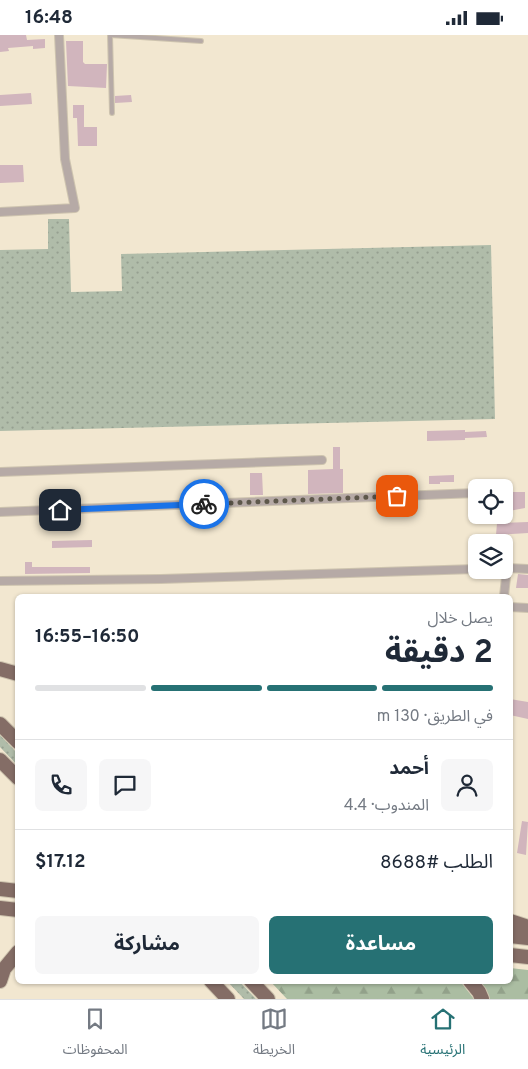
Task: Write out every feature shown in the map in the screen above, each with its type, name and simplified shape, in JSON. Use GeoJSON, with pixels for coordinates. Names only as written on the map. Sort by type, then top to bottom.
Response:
{"type":"FeatureCollection","features":[{"type":"Feature","properties":{"kind":"highway"},"geometry":{"type":"LineString","coordinates":[[0,669],[15,673]]}},
{"type":"Feature","properties":{"kind":"highway"},"geometry":{"type":"LineString","coordinates":[[0,724],[15,738]]}},
{"type":"Feature","properties":{"kind":"highway"},"geometry":{"type":"LineString","coordinates":[[0,760],[15,775]]}},
{"type":"Feature","properties":{"kind":"highway"},"geometry":{"type":"LineString","coordinates":[[0,889],[15,891]]}},
{"type":"Feature","properties":{"kind":"highway"},"geometry":{"type":"LineString","coordinates":[[0,909],[15,910]]}},
{"type":"Feature","properties":{"kind":"highway"},"geometry":{"type":"LineString","coordinates":[[513,922],[528,927]]}},
{"type":"Feature","properties":{"kind":"highway"},"geometry":{"type":"LineString","coordinates":[[513,936],[528,937]]}},
{"type":"Feature","properties":{"kind":"highway"},"geometry":{"type":"LineString","coordinates":[[513,955],[528,957]]}},
{"type":"Feature","properties":{"kind":"highway"},"geometry":{"type":"LineString","coordinates":[[0,981],[4,969],[15,956]]}},
{"type":"Feature","properties":{"kind":"highway"},"geometry":{"type":"LineString","coordinates":[[214,984],[225,997]]}},
{"type":"Feature","properties":{"kind":"highway"},"geometry":{"type":"LineString","coordinates":[[254,984],[268,999]]}},
{"type":"Feature","properties":{"kind":"highway"},"geometry":{"type":"LineString","coordinates":[[472,984],[482,999]]}},
{"type":"Feature","properties":{"kind":"street"},"geometry":{"type":"LineString","coordinates":[[0,212],[75,208],[65,159],[59,35]]}},
{"type":"Feature","properties":{"kind":"street"},"geometry":{"type":"LineString","coordinates":[[0,472],[322,460]]}},
{"type":"Feature","properties":{"kind":"street"},"geometry":{"type":"LineString","coordinates":[[0,512],[468,493]]}},
{"type":"Feature","properties":{"kind":"street"},"geometry":{"type":"LineString","coordinates":[[0,581],[161,579],[468,569]]}},
{"type":"Feature","properties":{"kind":"street"},"geometry":{"type":"LineString","coordinates":[[513,569],[528,569]]}},
{"type":"Feature","properties":{"kind":"street"},"geometry":{"type":"LineString","coordinates":[[504,594],[505,579]]}},
{"type":"Feature","properties":{"kind":"street"},"geometry":{"type":"LineString","coordinates":[[513,607],[528,608]]}},
{"type":"Feature","properties":{"kind":"lane"},"geometry":{"type":"LineString","coordinates":[[112,113],[110,35],[201,41]]}},
{"type":"Feature","properties":{"kind":"green space"},"geometry":{"type":"Polygon","coordinates":[[[48,219],[69,219],[71,292],[122,291],[121,254],[491,245],[495,419],[0,431],[0,250],[48,249],[48,219]]]}},
{"type":"Feature","properties":{"kind":"green space"},"geometry":{"type":"Polygon","coordinates":[[[0,735],[15,751],[15,763],[0,747],[0,735]]]}},
{"type":"Feature","properties":{"kind":"green space"},"geometry":{"type":"Polygon","coordinates":[[[513,968],[528,970],[528,999],[490,999],[481,984],[513,984],[513,968]]]}},
{"type":"Feature","properties":{"kind":"green space"},"geometry":{"type":"Polygon","coordinates":[[[230,984],[242,984],[256,999],[244,999],[230,984]]]}},
{"type":"Feature","properties":{"kind":"green space"},"geometry":{"type":"Polygon","coordinates":[[[273,984],[462,984],[474,999],[287,999],[273,984]]]}},
{"type":"Feature","properties":{"kind":"building"},"geometry":{"type":"Polygon","coordinates":[[[0,35],[26,35],[27,40],[45,39],[45,48],[33,49],[33,46],[8,48],[9,51],[0,52],[0,35]]]}},
{"type":"Feature","properties":{"kind":"building"},"geometry":{"type":"Polygon","coordinates":[[[66,41],[83,41],[83,62],[85,64],[107,64],[106,88],[68,86],[66,41]]]}},
{"type":"Feature","properties":{"kind":"building"},"geometry":{"type":"Polygon","coordinates":[[[31,93],[32,104],[0,106],[0,95],[31,93]]]}},
{"type":"Feature","properties":{"kind":"building"},"geometry":{"type":"Polygon","coordinates":[[[131,95],[132,102],[115,103],[115,96],[131,95]]]}},
{"type":"Feature","properties":{"kind":"building"},"geometry":{"type":"Polygon","coordinates":[[[73,105],[84,105],[84,127],[97,127],[97,146],[78,146],[77,118],[73,118],[73,105]]]}},
{"type":"Feature","properties":{"kind":"building"},"geometry":{"type":"Polygon","coordinates":[[[0,165],[23,165],[24,182],[0,183],[0,165]]]}},
{"type":"Feature","properties":{"kind":"building"},"geometry":{"type":"Polygon","coordinates":[[[465,430],[465,432],[486,431],[487,437],[465,438],[465,440],[427,441],[427,431],[465,430]]]}},
{"type":"Feature","properties":{"kind":"building"},"geometry":{"type":"Polygon","coordinates":[[[333,447],[340,447],[340,469],[343,469],[343,493],[308,494],[308,470],[333,469],[333,447]]]}},
{"type":"Feature","properties":{"kind":"building"},"geometry":{"type":"Polygon","coordinates":[[[250,473],[262,473],[263,495],[250,495],[250,473]]]}},
{"type":"Feature","properties":{"kind":"building"},"geometry":{"type":"Polygon","coordinates":[[[454,475],[454,482],[429,484],[429,476],[454,475]]]}},
{"type":"Feature","properties":{"kind":"building"},"geometry":{"type":"Polygon","coordinates":[[[513,492],[525,492],[525,508],[513,510],[513,492]]]}},
{"type":"Feature","properties":{"kind":"building"},"geometry":{"type":"Polygon","coordinates":[[[513,522],[528,522],[528,533],[496,534],[497,524],[513,524],[513,522]]]}},
{"type":"Feature","properties":{"kind":"building"},"geometry":{"type":"Polygon","coordinates":[[[92,540],[92,547],[52,548],[52,541],[92,540]]]}},
{"type":"Feature","properties":{"kind":"building"},"geometry":{"type":"Polygon","coordinates":[[[25,562],[32,562],[32,567],[90,567],[90,573],[25,574],[25,562]]]}},
{"type":"Feature","properties":{"kind":"building"},"geometry":{"type":"Polygon","coordinates":[[[518,574],[528,575],[528,588],[516,588],[518,574]]]}},
{"type":"Feature","properties":{"kind":"building"},"geometry":{"type":"Polygon","coordinates":[[[513,700],[528,702],[528,719],[513,716],[513,700]]]}},
{"type":"Feature","properties":{"kind":"building"},"geometry":{"type":"Polygon","coordinates":[[[522,821],[528,822],[526,855],[517,853],[522,821]]]}},
{"type":"Feature","properties":{"kind":"way so far"},"geometry":{"type":"LineString","coordinates":[[204,504],[397,496]]}},
{"type":"Feature","properties":{"kind":"route"},"geometry":{"type":"LineString","coordinates":[[60,510],[204,504]]}}]}
